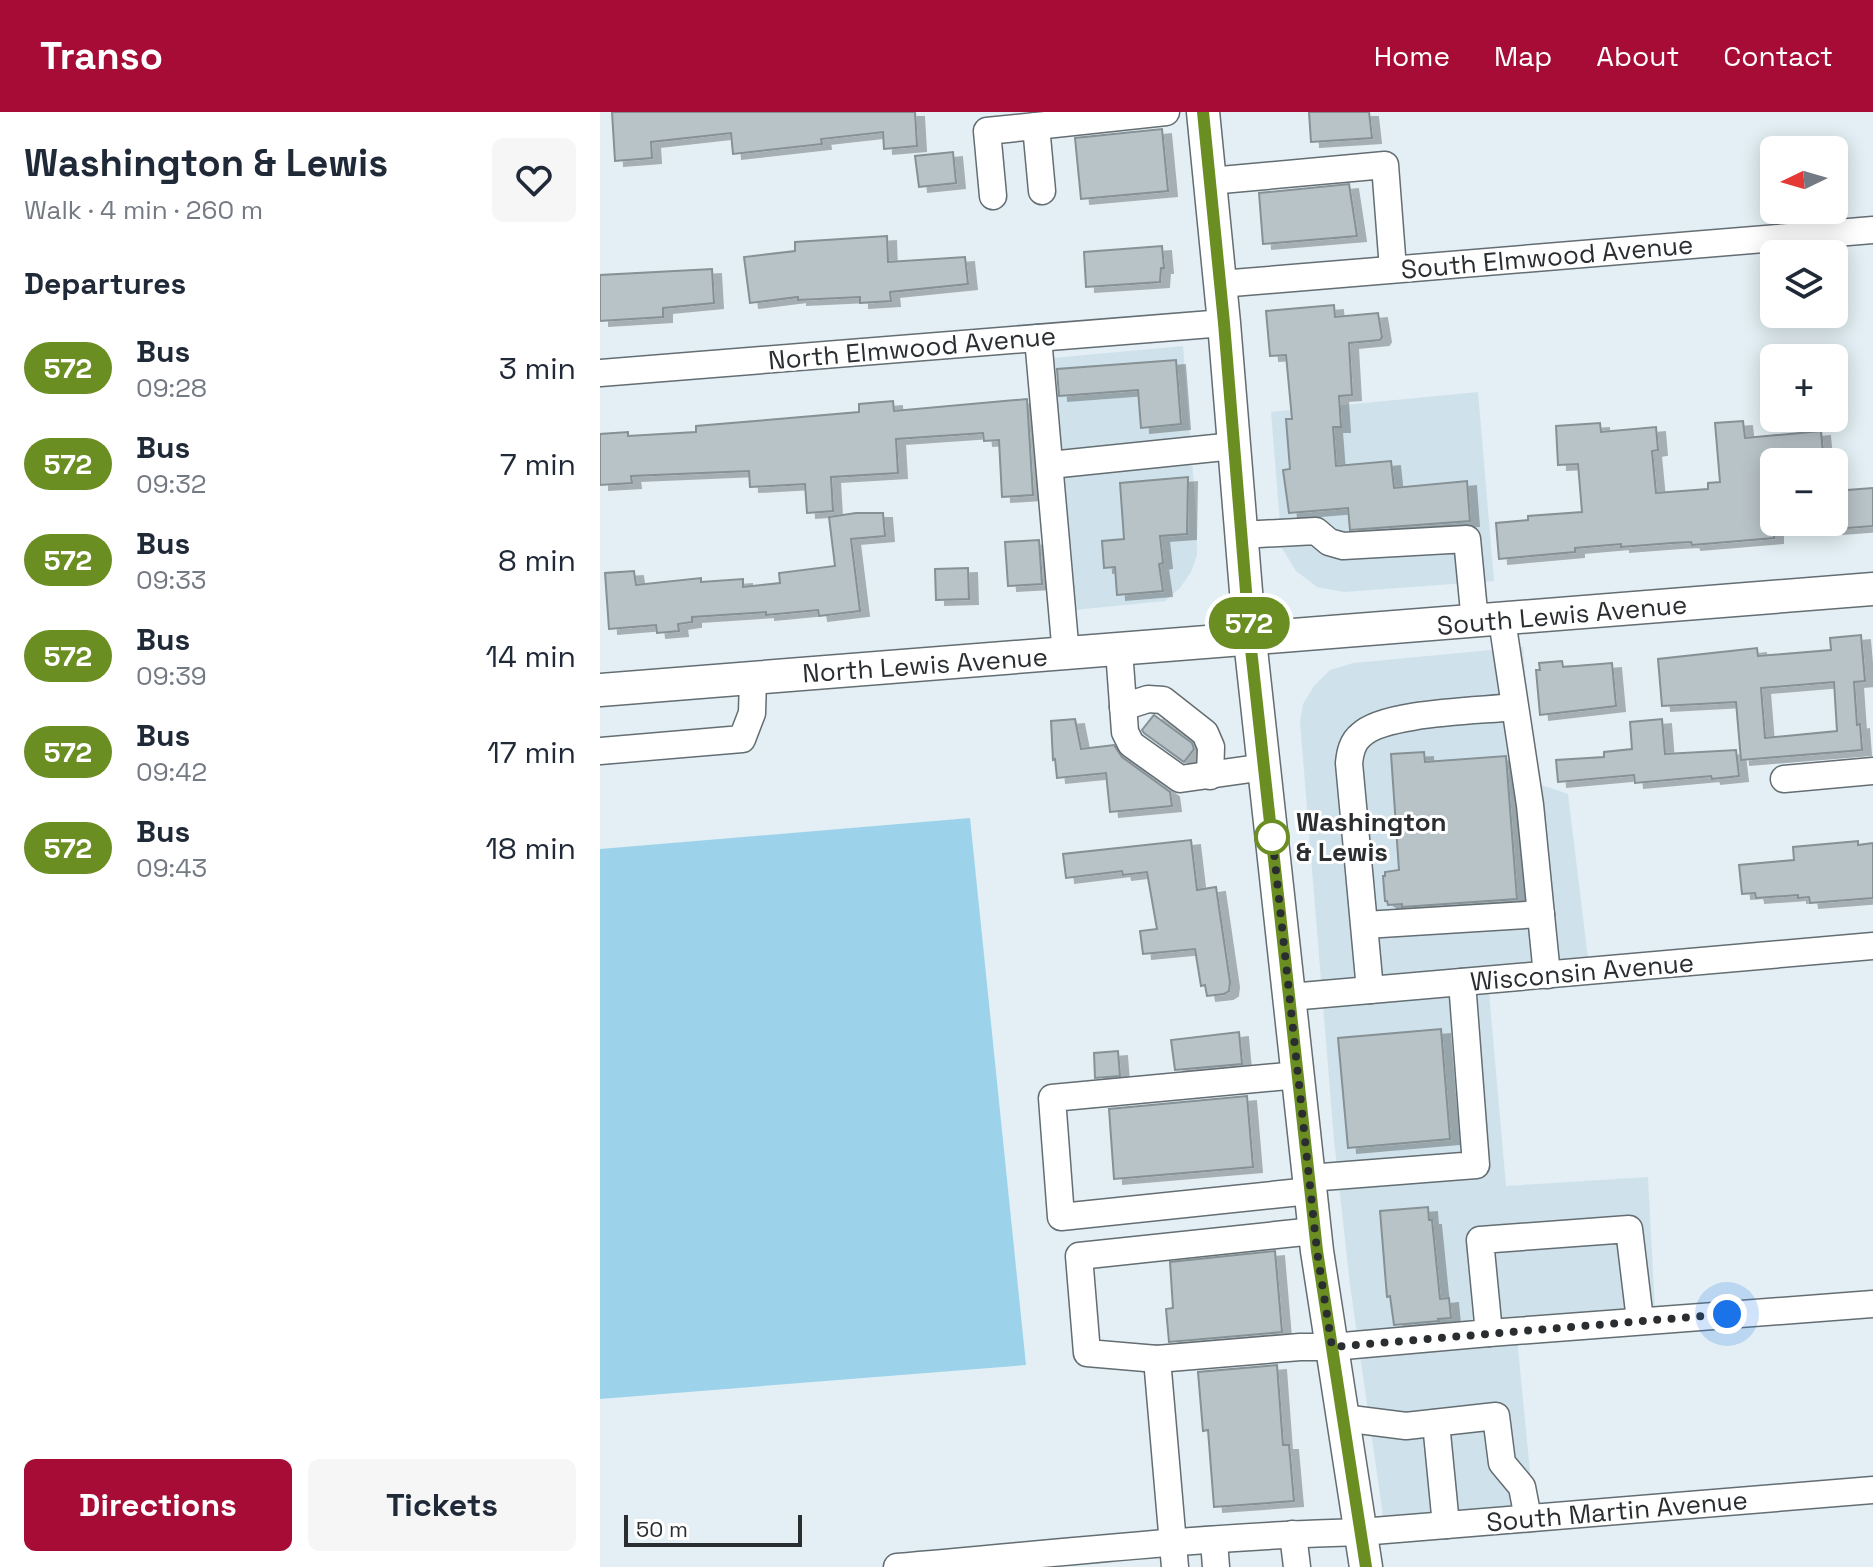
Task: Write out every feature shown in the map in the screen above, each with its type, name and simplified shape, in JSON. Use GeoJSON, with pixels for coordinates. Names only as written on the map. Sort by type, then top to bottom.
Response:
{"type":"FeatureCollection","features":[{"type":"Feature","properties":{"kind":"main road"},"geometry":{"type":"LineString","coordinates":[[1203,112],[1250,640],[1314,1231],[1366,1567]]}},
{"type":"Feature","properties":{"kind":"main road","name":"South Lewis Avenue"},"geometry":{"type":"LineString","coordinates":[[1250,640],[1873,589]]}},
{"type":"Feature","properties":{"kind":"main road","name":"North Lewis Avenue"},"geometry":{"type":"LineString","coordinates":[[600,690],[1250,640]]}},
{"type":"Feature","properties":{"kind":"street"},"geometry":{"type":"LineString","coordinates":[[993,196],[987,131],[1166,112]]}},
{"type":"Feature","properties":{"kind":"street"},"geometry":{"type":"LineString","coordinates":[[1036,126],[1042,191]]}},
{"type":"Feature","properties":{"kind":"street"},"geometry":{"type":"LineString","coordinates":[[1210,181],[1385,165],[1393,269]]}},
{"type":"Feature","properties":{"kind":"street","name":"South Elmwood Avenue"},"geometry":{"type":"LineString","coordinates":[[1220,284],[1873,230]]}},
{"type":"Feature","properties":{"kind":"street","name":"North Elmwood Avenue"},"geometry":{"type":"LineString","coordinates":[[600,373],[1224,323]]}},
{"type":"Feature","properties":{"kind":"street"},"geometry":{"type":"LineString","coordinates":[[1038,338],[1066,655]]}},
{"type":"Feature","properties":{"kind":"street"},"geometry":{"type":"LineString","coordinates":[[1050,465],[1234,446]]}},
{"type":"Feature","properties":{"kind":"street"},"geometry":{"type":"LineString","coordinates":[[1241,535],[1316,531],[1329,542],[1343,546],[1467,539],[1514,707],[1530,805],[1547,975]]}},
{"type":"Feature","properties":{"kind":"street"},"geometry":{"type":"LineString","coordinates":[[1119,650],[1125,732],[1131,744],[1180,779],[1265,767]]}},
{"type":"Feature","properties":{"kind":"street"},"geometry":{"type":"LineString","coordinates":[[600,751],[742,739],[752,713],[753,679]]}},
{"type":"Feature","properties":{"kind":"street"},"geometry":{"type":"LineString","coordinates":[[1123,707],[1148,699],[1163,700],[1205,733],[1211,747],[1210,776]]}},
{"type":"Feature","properties":{"kind":"street"},"geometry":{"type":"LineString","coordinates":[[1370,990],[1350,750],[1361,734],[1384,721],[1514,707]]}},
{"type":"Feature","properties":{"kind":"street"},"geometry":{"type":"LineString","coordinates":[[1784,779],[1873,771]]}},
{"type":"Feature","properties":{"kind":"street"},"geometry":{"type":"LineString","coordinates":[[1365,925],[1541,914]]}},
{"type":"Feature","properties":{"kind":"street","name":"Wisconsin Avenue"},"geometry":{"type":"LineString","coordinates":[[1290,997],[1873,946]]}},
{"type":"Feature","properties":{"kind":"street"},"geometry":{"type":"LineString","coordinates":[[1298,1075],[1052,1098],[1061,1217],[1476,1165],[1462,982]]}},
{"type":"Feature","properties":{"kind":"street"},"geometry":{"type":"LineString","coordinates":[[1489,1333],[1480,1240],[1629,1229],[1640,1320]]}},
{"type":"Feature","properties":{"kind":"street"},"geometry":{"type":"LineString","coordinates":[[1314,1231],[1079,1256],[1087,1353],[1157,1359],[1873,1304]]}},
{"type":"Feature","properties":{"kind":"street"},"geometry":{"type":"LineString","coordinates":[[1157,1359],[1173,1555]]}},
{"type":"Feature","properties":{"kind":"street"},"geometry":{"type":"LineString","coordinates":[[1343,1418],[1406,1426],[1496,1416],[1502,1463],[1522,1487],[1528,1518]]}},
{"type":"Feature","properties":{"kind":"street"},"geometry":{"type":"LineString","coordinates":[[1436,1423],[1446,1525]]}},
{"type":"Feature","properties":{"kind":"street","name":"South Martin Avenue"},"geometry":{"type":"LineString","coordinates":[[897,1567],[1215,1554],[1293,1534],[1361,1532],[1873,1490]]}},
{"type":"Feature","properties":{"kind":"street"},"geometry":{"type":"LineString","coordinates":[[1293,1534],[1297,1567]]}},
{"type":"Feature","properties":{"kind":"shaded area"},"geometry":{"type":"Polygon","coordinates":[[[1183,346],[1196,511],[1197,555],[1191,572],[1180,588],[1165,601],[1064,611],[1041,359],[1183,346]]]}},
{"type":"Feature","properties":{"kind":"shaded area"},"geometry":{"type":"Polygon","coordinates":[[[1478,392],[1494,581],[1344,592],[1317,587],[1296,571],[1282,548],[1271,412],[1478,392]]]}},
{"type":"Feature","properties":{"kind":"shaded area"},"geometry":{"type":"Polygon","coordinates":[[[1523,647],[1533,782],[1568,794],[1591,983],[1489,992],[1506,1186],[1648,1177],[1656,1329],[1517,1338],[1536,1533],[1387,1544],[1350,1285],[1334,1140],[1300,722],[1303,704],[1314,686],[1330,670],[1353,663],[1523,647]]]}},
{"type":"Feature","properties":{"kind":"shaded area"},"geometry":{"type":"Polygon","coordinates":[[[970,818],[1026,1365],[600,1399],[600,849],[970,818]]]}},
{"type":"Feature","properties":{"kind":"building"},"geometry":{"type":"Polygon","coordinates":[[[612,112],[915,112],[917,146],[884,149],[883,132],[821,139],[822,144],[733,154],[731,133],[651,142],[652,158],[615,161],[612,112]]]}},
{"type":"Feature","properties":{"kind":"building"},"geometry":{"type":"Polygon","coordinates":[[[1309,112],[1369,112],[1372,138],[1311,142],[1309,112]]]}},
{"type":"Feature","properties":{"kind":"building"},"geometry":{"type":"Polygon","coordinates":[[[1162,129],[1168,191],[1081,199],[1075,138],[1162,129]]]}},
{"type":"Feature","properties":{"kind":"building"},"geometry":{"type":"Polygon","coordinates":[[[953,152],[956,183],[919,187],[915,156],[953,152]]]}},
{"type":"Feature","properties":{"kind":"building"},"geometry":{"type":"Polygon","coordinates":[[[1349,184],[1357,236],[1263,244],[1259,193],[1349,184]]]}},
{"type":"Feature","properties":{"kind":"building"},"geometry":{"type":"Polygon","coordinates":[[[887,236],[888,262],[965,257],[968,284],[890,292],[891,301],[860,303],[860,297],[798,300],[798,297],[750,303],[744,257],[795,251],[795,242],[887,236]]]}},
{"type":"Feature","properties":{"kind":"building"},"geometry":{"type":"Polygon","coordinates":[[[1162,246],[1164,268],[1161,268],[1160,282],[1086,287],[1084,252],[1162,246]]]}},
{"type":"Feature","properties":{"kind":"building"},"geometry":{"type":"Polygon","coordinates":[[[712,269],[714,303],[663,308],[663,317],[600,321],[600,275],[712,269]]]}},
{"type":"Feature","properties":{"kind":"building"},"geometry":{"type":"Polygon","coordinates":[[[1334,305],[1335,317],[1378,313],[1382,337],[1380,340],[1349,343],[1352,395],[1339,396],[1341,427],[1333,427],[1336,466],[1391,461],[1394,488],[1467,481],[1470,521],[1350,530],[1348,508],[1289,513],[1283,470],[1290,469],[1286,419],[1292,419],[1286,355],[1270,356],[1266,311],[1334,305]]]}},
{"type":"Feature","properties":{"kind":"building"},"geometry":{"type":"Polygon","coordinates":[[[1176,360],[1181,424],[1141,428],[1138,390],[1059,396],[1057,369],[1176,360]]]}},
{"type":"Feature","properties":{"kind":"building"},"geometry":{"type":"Polygon","coordinates":[[[1027,399],[1033,495],[1002,497],[999,440],[984,441],[983,433],[896,439],[898,473],[831,477],[833,511],[807,513],[805,484],[750,487],[749,471],[631,476],[632,483],[600,485],[600,434],[628,432],[628,436],[696,432],[696,426],[859,412],[859,404],[893,401],[894,411],[1027,399]]]}},
{"type":"Feature","properties":{"kind":"building"},"geometry":{"type":"Polygon","coordinates":[[[1743,421],[1745,438],[1821,432],[1823,448],[1760,448],[1760,536],[1774,538],[1692,545],[1691,542],[1621,547],[1621,544],[1499,559],[1496,523],[1528,520],[1528,516],[1582,512],[1578,464],[1558,465],[1556,426],[1600,423],[1601,432],[1656,427],[1658,450],[1652,451],[1656,493],[1708,489],[1708,483],[1720,482],[1715,423],[1743,421]]]}},
{"type":"Feature","properties":{"kind":"building"},"geometry":{"type":"Polygon","coordinates":[[[1188,477],[1187,534],[1160,536],[1163,563],[1159,564],[1163,591],[1117,595],[1115,567],[1104,568],[1102,541],[1124,539],[1120,483],[1188,477]]]}},
{"type":"Feature","properties":{"kind":"building"},"geometry":{"type":"Polygon","coordinates":[[[1873,488],[1873,526],[1848,528],[1848,490],[1873,488]]]}},
{"type":"Feature","properties":{"kind":"building"},"geometry":{"type":"Polygon","coordinates":[[[883,513],[885,536],[851,539],[860,611],[819,616],[818,610],[692,617],[692,622],[678,624],[679,631],[657,633],[656,625],[609,629],[605,573],[634,571],[636,585],[701,578],[701,582],[743,579],[743,587],[780,583],[779,573],[835,566],[829,517],[883,513]]]}},
{"type":"Feature","properties":{"kind":"building"},"geometry":{"type":"Polygon","coordinates":[[[1039,540],[1042,584],[1008,586],[1005,542],[1039,540]]]}},
{"type":"Feature","properties":{"kind":"building"},"geometry":{"type":"Polygon","coordinates":[[[968,568],[969,599],[936,600],[935,569],[968,568]]]}},
{"type":"Feature","properties":{"kind":"building"},"geometry":{"type":"Polygon","coordinates":[[[1861,635],[1865,681],[1854,682],[1862,750],[1741,760],[1736,702],[1662,706],[1658,659],[1757,648],[1758,656],[1831,650],[1830,638],[1861,635]],[[1834,682],[1761,688],[1765,738],[1837,731],[1834,682]]]}},
{"type":"Feature","properties":{"kind":"building"},"geometry":{"type":"Polygon","coordinates":[[[1562,661],[1563,667],[1612,663],[1616,706],[1540,715],[1536,670],[1540,670],[1539,663],[1562,661]]]}},
{"type":"Feature","properties":{"kind":"building"},"geometry":{"type":"Polygon","coordinates":[[[1154,715],[1192,743],[1194,749],[1184,762],[1142,730],[1154,715]]]}},
{"type":"Feature","properties":{"kind":"building"},"geometry":{"type":"Polygon","coordinates":[[[1075,719],[1081,749],[1114,745],[1122,757],[1170,792],[1172,806],[1110,812],[1106,773],[1057,778],[1051,721],[1075,719]]]}},
{"type":"Feature","properties":{"kind":"building"},"geometry":{"type":"Polygon","coordinates":[[[1662,719],[1665,754],[1736,750],[1739,776],[1635,783],[1634,775],[1558,782],[1556,760],[1604,757],[1604,752],[1632,749],[1630,722],[1662,719]]]}},
{"type":"Feature","properties":{"kind":"building"},"geometry":{"type":"Polygon","coordinates":[[[1424,752],[1425,762],[1506,756],[1517,899],[1402,907],[1402,904],[1388,905],[1385,901],[1383,876],[1385,872],[1399,870],[1391,754],[1424,752]]]}},
{"type":"Feature","properties":{"kind":"building"},"geometry":{"type":"Polygon","coordinates":[[[1191,840],[1197,890],[1216,887],[1230,982],[1229,991],[1224,994],[1207,996],[1205,985],[1201,986],[1195,949],[1143,954],[1140,931],[1157,929],[1147,872],[1123,875],[1122,871],[1066,878],[1063,854],[1191,840]]]}},
{"type":"Feature","properties":{"kind":"building"},"geometry":{"type":"Polygon","coordinates":[[[1858,841],[1858,845],[1873,843],[1873,898],[1810,903],[1809,897],[1798,898],[1798,895],[1756,898],[1755,893],[1742,894],[1739,865],[1794,860],[1793,847],[1858,841]]]}},
{"type":"Feature","properties":{"kind":"building"},"geometry":{"type":"Polygon","coordinates":[[[1441,1029],[1450,1139],[1348,1148],[1338,1038],[1441,1029]]]}},
{"type":"Feature","properties":{"kind":"building"},"geometry":{"type":"Polygon","coordinates":[[[1239,1032],[1242,1064],[1175,1070],[1171,1040],[1239,1032]]]}},
{"type":"Feature","properties":{"kind":"building"},"geometry":{"type":"Polygon","coordinates":[[[1118,1051],[1120,1076],[1095,1078],[1094,1053],[1118,1051]]]}},
{"type":"Feature","properties":{"kind":"building"},"geometry":{"type":"Polygon","coordinates":[[[1247,1096],[1253,1167],[1114,1179],[1109,1109],[1247,1096]]]}},
{"type":"Feature","properties":{"kind":"building"},"geometry":{"type":"Polygon","coordinates":[[[1428,1207],[1440,1299],[1449,1298],[1451,1318],[1394,1325],[1390,1296],[1387,1297],[1380,1211],[1428,1207]]]}},
{"type":"Feature","properties":{"kind":"building"},"geometry":{"type":"Polygon","coordinates":[[[1275,1251],[1282,1332],[1169,1342],[1166,1309],[1173,1308],[1170,1262],[1275,1251]]]}},
{"type":"Feature","properties":{"kind":"building"},"geometry":{"type":"Polygon","coordinates":[[[1277,1365],[1283,1445],[1289,1445],[1294,1501],[1214,1507],[1208,1430],[1203,1431],[1198,1372],[1277,1365]]]}},
{"type":"Feature","properties":{"kind":"bus line","name":"572"},"geometry":{"type":"LineString","coordinates":[[1203,112],[1250,640],[1317,1251],[1366,1567]]}},
{"type":"Feature","properties":{"kind":"place","name":"Washington & Lewis"},"geometry":{"type":"Point","coordinates":[1272,837]}},
{"type":"Feature","properties":{"kind":"route"},"geometry":{"type":"LineString","coordinates":[[1272,837],[1271,825],[1317,1251],[1332,1347],[1727,1314]]}}]}
